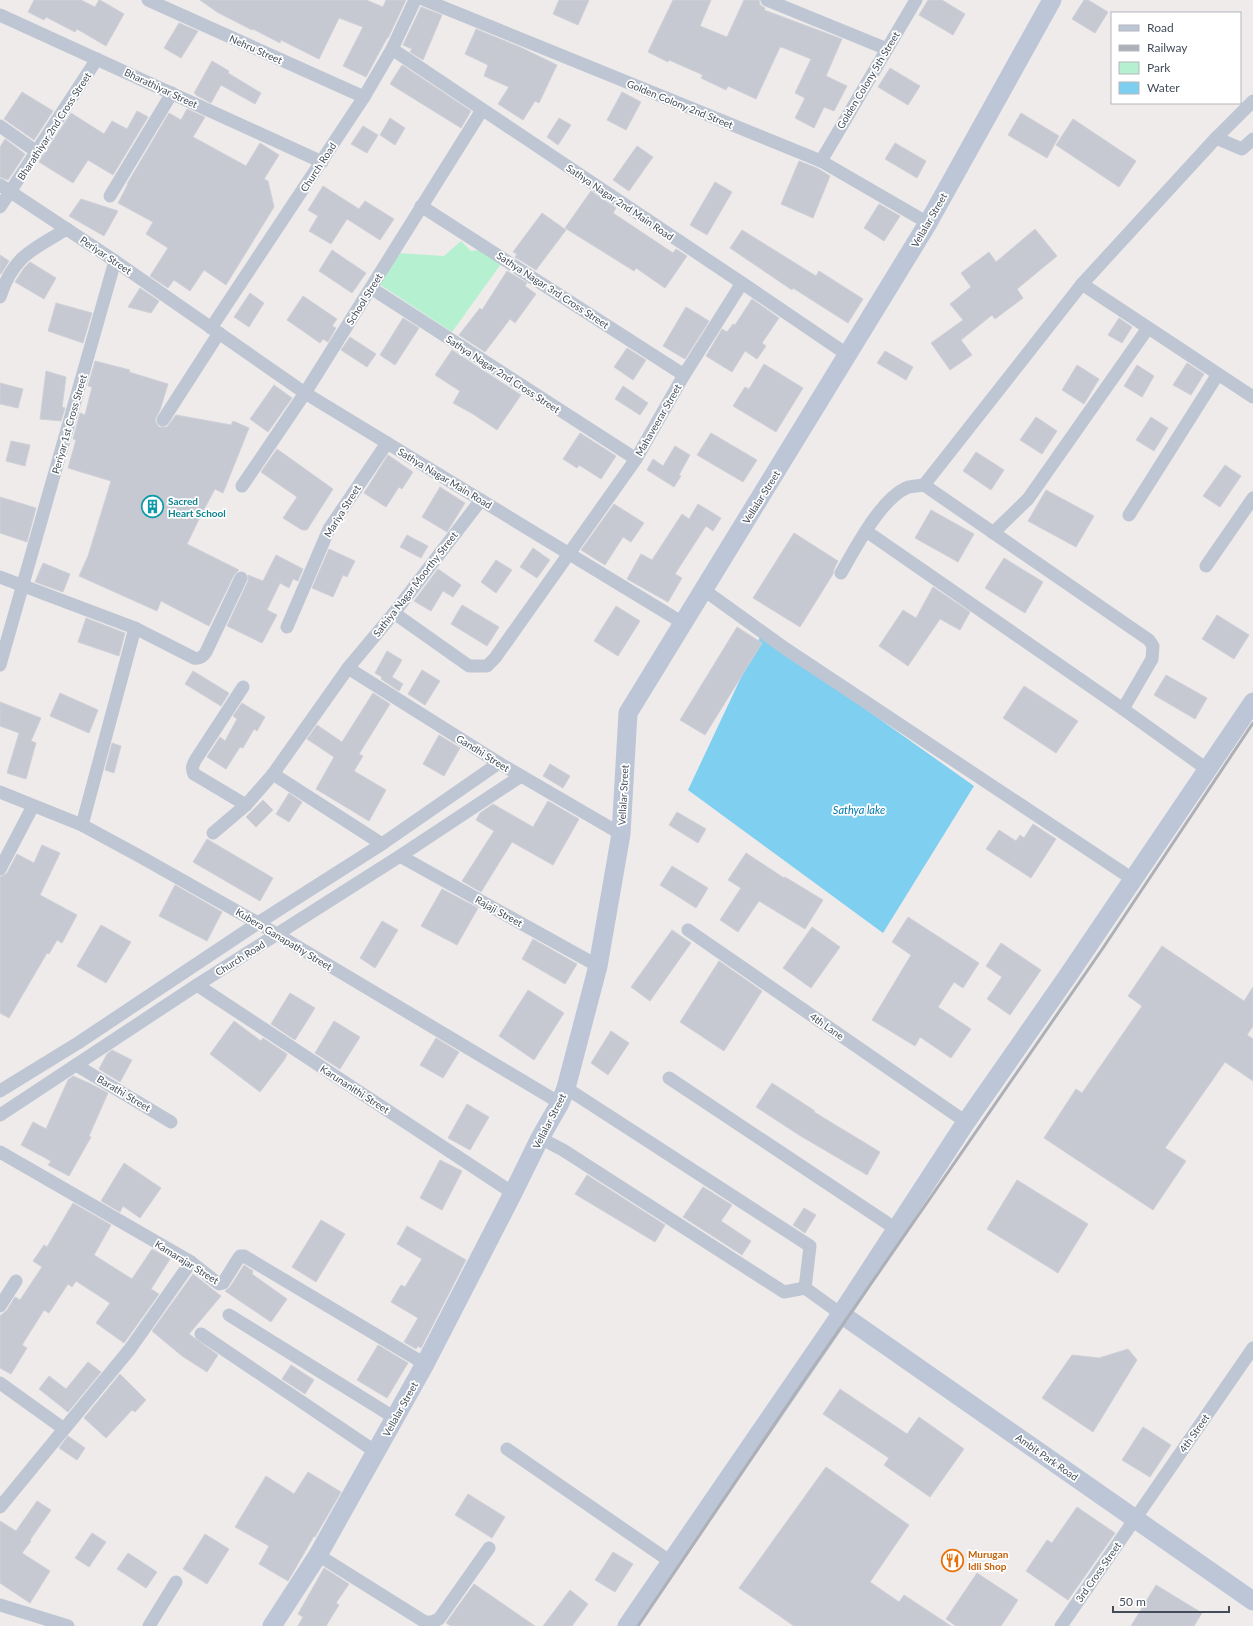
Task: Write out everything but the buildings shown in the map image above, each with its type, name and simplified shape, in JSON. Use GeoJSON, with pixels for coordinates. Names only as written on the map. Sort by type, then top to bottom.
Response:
{"type":"FeatureCollection","features":[{"type":"Feature","properties":{"kind":"street","name":"Nehru Street"},"geometry":{"type":"LineString","coordinates":[[148,0],[364,97]]}},
{"type":"Feature","properties":{"kind":"street","name":"Church Road"},"geometry":{"type":"LineString","coordinates":[[163,420],[215,331],[364,97],[392,49],[415,0]]}},
{"type":"Feature","properties":{"kind":"street","name":"Golden Colony 2nd Street"},"geometry":{"type":"LineString","coordinates":[[425,0],[821,161],[928,224]]}},
{"type":"Feature","properties":{"kind":"street"},"geometry":{"type":"LineString","coordinates":[[767,0],[786,3],[888,48]]}},
{"type":"Feature","properties":{"kind":"street","name":"Golden Colony 5th Street"},"geometry":{"type":"LineString","coordinates":[[821,161],[916,0]]}},
{"type":"Feature","properties":{"kind":"street","name":"Vellalar Street"},"geometry":{"type":"LineString","coordinates":[[272,1626],[318,1555],[425,1364],[513,1194],[540,1138],[563,1096],[598,966],[621,834],[628,713],[928,224],[1052,0]]}},
{"type":"Feature","properties":{"kind":"street","name":"Bharathiyar Street"},"geometry":{"type":"LineString","coordinates":[[0,15],[322,162]]}},
{"type":"Feature","properties":{"kind":"street","name":"Sathya Nagar 2nd Main Road"},"geometry":{"type":"LineString","coordinates":[[392,49],[848,355]]}},
{"type":"Feature","properties":{"kind":"street","name":"Bharathiyar 2nd Cross Street"},"geometry":{"type":"LineString","coordinates":[[0,207],[97,59]]}},
{"type":"Feature","properties":{"kind":"street"},"geometry":{"type":"LineString","coordinates":[[110,196],[172,93]]}},
{"type":"Feature","properties":{"kind":"street"},"geometry":{"type":"LineString","coordinates":[[841,573],[888,500],[906,488],[924,485],[1082,284],[1216,138],[1253,101]]}},
{"type":"Feature","properties":{"kind":"street","name":"School Street"},"geometry":{"type":"LineString","coordinates":[[242,486],[305,393],[482,110]]}},
{"type":"Feature","properties":{"kind":"street"},"geometry":{"type":"LineString","coordinates":[[0,126],[37,152]]}},
{"type":"Feature","properties":{"kind":"street"},"geometry":{"type":"LineString","coordinates":[[1216,138],[1242,149],[1253,139]]}},
{"type":"Feature","properties":{"kind":"street","name":"Periyar Street"},"geometry":{"type":"LineString","coordinates":[[0,184],[115,261],[215,331]]}},
{"type":"Feature","properties":{"kind":"street","name":"Sathya Nagar 3rd Cross Street"},"geometry":{"type":"LineString","coordinates":[[421,206],[684,375]]}},
{"type":"Feature","properties":{"kind":"street"},"geometry":{"type":"LineString","coordinates":[[0,296],[14,266],[25,254],[67,229]]}},
{"type":"Feature","properties":{"kind":"street","name":"Periyar 1st Cross Street"},"geometry":{"type":"LineString","coordinates":[[0,665],[115,261]]}},
{"type":"Feature","properties":{"kind":"street","name":"Mahaveerar Street"},"geometry":{"type":"LineString","coordinates":[[394,613],[470,666],[487,666],[495,658],[570,554],[636,459],[684,375],[742,283]]}},
{"type":"Feature","properties":{"kind":"street"},"geometry":{"type":"LineString","coordinates":[[1082,284],[1253,397]]}},
{"type":"Feature","properties":{"kind":"street","name":"Sathya Nagar 2nd Cross Street"},"geometry":{"type":"LineString","coordinates":[[371,288],[636,459]]}},
{"type":"Feature","properties":{"kind":"street"},"geometry":{"type":"LineString","coordinates":[[993,533],[1028,499],[1148,328]]}},
{"type":"Feature","properties":{"kind":"street","name":"Sathya Nagar Main Road"},"geometry":{"type":"LineString","coordinates":[[215,331],[305,393],[683,623]]}},
{"type":"Feature","properties":{"kind":"street"},"geometry":{"type":"LineString","coordinates":[[1129,515],[1218,374]]}},
{"type":"Feature","properties":{"kind":"street","name":"Mariya Street"},"geometry":{"type":"LineString","coordinates":[[287,627],[329,529],[387,443]]}},
{"type":"Feature","properties":{"kind":"street"},"geometry":{"type":"LineString","coordinates":[[924,485],[1149,640],[1153,646],[1152,659],[1123,709]]}},
{"type":"Feature","properties":{"kind":"street"},"geometry":{"type":"LineString","coordinates":[[1206,566],[1253,498]]}},
{"type":"Feature","properties":{"kind":"street","name":"Sathiya Nagar Moorthy Street"},"geometry":{"type":"LineString","coordinates":[[213,834],[246,805],[273,774],[348,668],[394,613],[481,500]]}},
{"type":"Feature","properties":{"kind":"street"},"geometry":{"type":"LineString","coordinates":[[866,532],[1123,709],[1208,770]]}},
{"type":"Feature","properties":{"kind":"street"},"geometry":{"type":"LineString","coordinates":[[0,577],[135,628],[194,658],[203,657],[241,578]]}},
{"type":"Feature","properties":{"kind":"street"},"geometry":{"type":"LineString","coordinates":[[704,590],[786,649],[1134,880]]}},
{"type":"Feature","properties":{"kind":"street"},"geometry":{"type":"LineString","coordinates":[[82,825],[135,628]]}},
{"type":"Feature","properties":{"kind":"street","name":"Gandhi Street"},"geometry":{"type":"LineString","coordinates":[[348,668],[498,763],[621,834]]}},
{"type":"Feature","properties":{"kind":"street"},"geometry":{"type":"LineString","coordinates":[[242,687],[196,759],[192,766],[192,770],[194,774],[246,805]]}},
{"type":"Feature","properties":{"kind":"street"},"geometry":{"type":"LineString","coordinates":[[627,1626],[841,1314],[966,1122],[1134,880],[1253,702]]}},
{"type":"Feature","properties":{"kind":"street","name":"Church Road"},"geometry":{"type":"LineString","coordinates":[[0,1092],[78,1043],[258,923],[382,844],[498,763]]}},
{"type":"Feature","properties":{"kind":"street"},"geometry":{"type":"LineString","coordinates":[[273,774],[382,844]]}},
{"type":"Feature","properties":{"kind":"street","name":"Church Road"},"geometry":{"type":"LineString","coordinates":[[0,1115],[197,984],[277,935],[521,776]]}},
{"type":"Feature","properties":{"kind":"street","name":"Kubera Ganapathy Street"},"geometry":{"type":"LineString","coordinates":[[0,792],[82,825],[258,923],[563,1096],[810,1246],[805,1288]]}},
{"type":"Feature","properties":{"kind":"street"},"geometry":{"type":"LineString","coordinates":[[0,869],[33,806]]}},
{"type":"Feature","properties":{"kind":"street","name":"Rajaji Street"},"geometry":{"type":"LineString","coordinates":[[400,856],[598,966]]}},
{"type":"Feature","properties":{"kind":"street","name":"4th Lane"},"geometry":{"type":"LineString","coordinates":[[688,930],[966,1122]]}},
{"type":"Feature","properties":{"kind":"street","name":"Karunanithi Street"},"geometry":{"type":"LineString","coordinates":[[197,984],[513,1194]]}},
{"type":"Feature","properties":{"kind":"street","name":"Barathi Street"},"geometry":{"type":"LineString","coordinates":[[76,1065],[172,1122]]}},
{"type":"Feature","properties":{"kind":"street"},"geometry":{"type":"LineString","coordinates":[[669,1078],[896,1229]]}},
{"type":"Feature","properties":{"kind":"street"},"geometry":{"type":"LineString","coordinates":[[540,1138],[563,1150],[784,1292],[805,1288],[841,1314]]}},
{"type":"Feature","properties":{"kind":"street","name":"Kamarajar Street"},"geometry":{"type":"LineString","coordinates":[[0,1152],[191,1262],[206,1275],[221,1284],[225,1282],[240,1256],[244,1256],[425,1364]]}},
{"type":"Feature","properties":{"kind":"street"},"geometry":{"type":"LineString","coordinates":[[0,1507],[130,1349],[191,1262]]}},
{"type":"Feature","properties":{"kind":"street"},"geometry":{"type":"LineString","coordinates":[[0,1306],[16,1281]]}},
{"type":"Feature","properties":{"kind":"street","name":"Ambit Park Road"},"geometry":{"type":"LineString","coordinates":[[841,1314],[1136,1518],[1253,1601]]}},
{"type":"Feature","properties":{"kind":"street"},"geometry":{"type":"LineString","coordinates":[[229,1315],[395,1418]]}},
{"type":"Feature","properties":{"kind":"street"},"geometry":{"type":"LineString","coordinates":[[201,1334],[376,1452]]}},
{"type":"Feature","properties":{"kind":"street","name":"4th Street"},"geometry":{"type":"LineString","coordinates":[[1136,1518],[1253,1348]]}},
{"type":"Feature","properties":{"kind":"street"},"geometry":{"type":"LineString","coordinates":[[0,1384],[64,1429]]}},
{"type":"Feature","properties":{"kind":"street"},"geometry":{"type":"LineString","coordinates":[[507,1448],[671,1562]]}},
{"type":"Feature","properties":{"kind":"street","name":"3rd Cross Street"},"geometry":{"type":"LineString","coordinates":[[1061,1626],[1136,1518]]}},
{"type":"Feature","properties":{"kind":"street"},"geometry":{"type":"LineString","coordinates":[[318,1555],[425,1622],[432,1622],[439,1619],[489,1548]]}},
{"type":"Feature","properties":{"kind":"street"},"geometry":{"type":"LineString","coordinates":[[149,1626],[176,1582]]}},
{"type":"Feature","properties":{"kind":"street"},"geometry":{"type":"LineString","coordinates":[[0,1604],[68,1626]]}},
{"type":"Feature","properties":{"kind":"green space"},"geometry":{"type":"Polygon","coordinates":[[[461,241],[471,251],[479,250],[501,264],[452,332],[379,284],[398,253],[444,256],[461,241]]]}},
{"type":"Feature","properties":{"kind":"water","name":"Sathya lake"},"geometry":{"type":"Polygon","coordinates":[[[761,635],[974,786],[883,933],[688,790],[761,635]]]}},
{"type":"Feature","properties":{"kind":"railway"},"geometry":{"type":"LineString","coordinates":[[638,1626],[803,1382],[1103,948],[1253,723]]}},
{"type":"Feature","properties":{"kind":"place","name":"Sacred Heart School"},"geometry":{"type":"Point","coordinates":[153,507]}},
{"type":"Feature","properties":{"kind":"place","name":"Murugan Idli Shop"},"geometry":{"type":"Point","coordinates":[953,1560]}}]}
